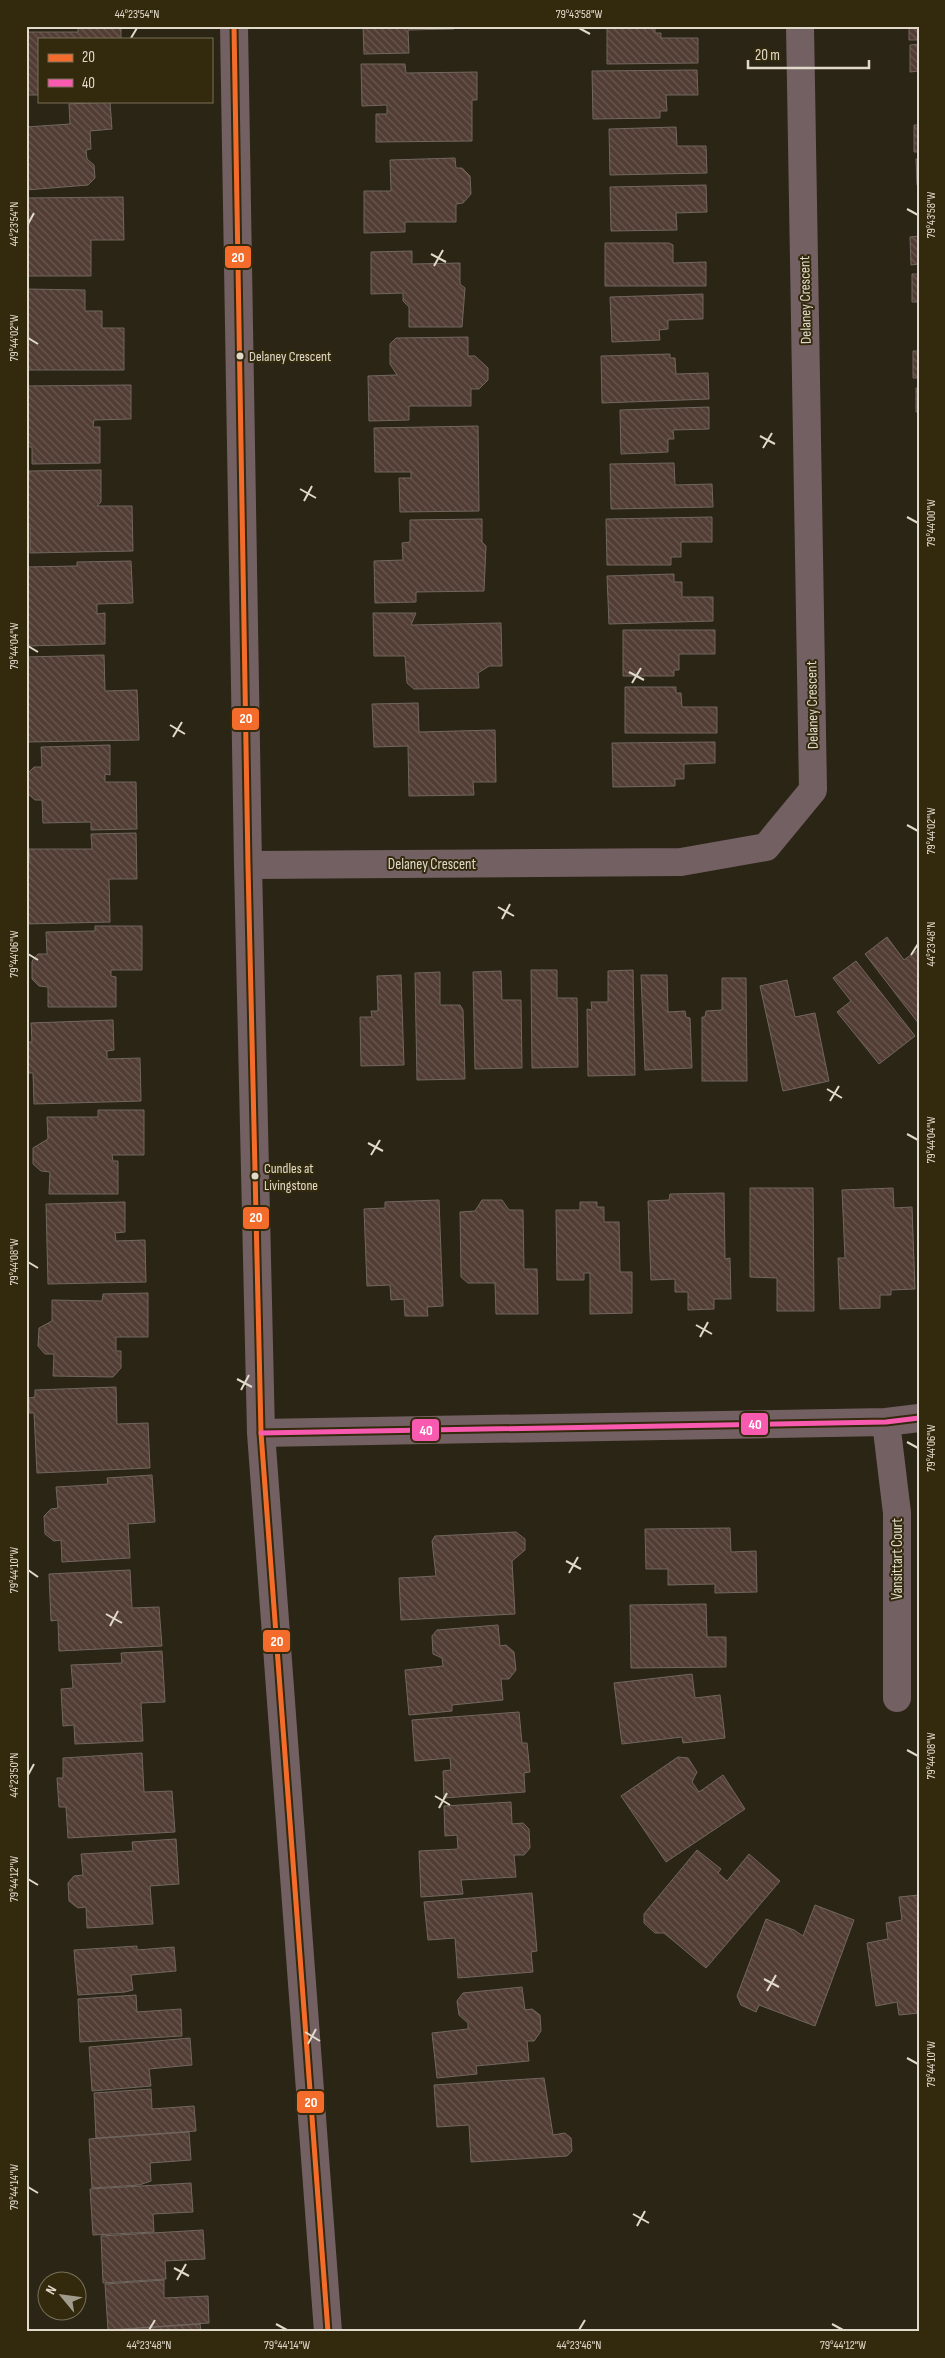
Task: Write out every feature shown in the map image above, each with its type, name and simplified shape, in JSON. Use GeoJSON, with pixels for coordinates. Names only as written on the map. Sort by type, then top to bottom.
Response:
{"type":"FeatureCollection","features":[{"type":"Feature","properties":{"kind":"street"},"geometry":{"type":"LineString","coordinates":[[234,26],[248,865],[260,1433],[328,2332]]}},
{"type":"Feature","properties":{"kind":"street","name":"Delaney Crescent"},"geometry":{"type":"LineString","coordinates":[[248,865],[681,862],[766,847],[813,790],[800,26]]}},
{"type":"Feature","properties":{"kind":"street"},"geometry":{"type":"LineString","coordinates":[[260,1433],[886,1422],[919,1418]]}},
{"type":"Feature","properties":{"kind":"street","name":"Vansittart Court"},"geometry":{"type":"LineString","coordinates":[[886,1422],[897,1513],[897,1698]]}},
{"type":"Feature","properties":{"kind":"building"},"geometry":{"type":"Polygon","coordinates":[[[78,26],[121,26],[121,38],[38,38],[38,95],[26,95],[26,32],[78,32],[78,26]]]}},
{"type":"Feature","properties":{"kind":"building"},"geometry":{"type":"Polygon","coordinates":[[[363,26],[454,26],[454,29],[408,30],[409,53],[364,54],[363,26]]]}},
{"type":"Feature","properties":{"kind":"building"},"geometry":{"type":"Polygon","coordinates":[[[607,26],[655,26],[655,33],[661,33],[661,38],[698,38],[698,63],[607,64],[607,26]]]}},
{"type":"Feature","properties":{"kind":"building"},"geometry":{"type":"Polygon","coordinates":[[[909,26],[919,26],[919,40],[909,40],[909,26]]]}},
{"type":"Feature","properties":{"kind":"building"},"geometry":{"type":"Polygon","coordinates":[[[919,44],[919,71],[910,72],[910,45],[919,44]]]}},
{"type":"Feature","properties":{"kind":"building"},"geometry":{"type":"Polygon","coordinates":[[[361,64],[405,64],[406,73],[477,72],[477,100],[472,100],[472,141],[376,142],[376,114],[387,114],[387,105],[362,106],[361,64]]]}},
{"type":"Feature","properties":{"kind":"building"},"geometry":{"type":"Polygon","coordinates":[[[697,70],[698,95],[666,95],[667,111],[660,111],[660,118],[593,119],[592,71],[697,70]]]}},
{"type":"Feature","properties":{"kind":"building"},"geometry":{"type":"Polygon","coordinates":[[[110,102],[112,129],[90,131],[91,149],[86,150],[87,159],[94,165],[95,178],[88,185],[26,190],[26,127],[70,124],[69,104],[110,102]]]}},
{"type":"Feature","properties":{"kind":"building"},"geometry":{"type":"Polygon","coordinates":[[[914,125],[919,125],[919,152],[914,152],[914,125]]]}},
{"type":"Feature","properties":{"kind":"building"},"geometry":{"type":"Polygon","coordinates":[[[676,127],[677,146],[706,146],[707,173],[610,175],[609,129],[676,127]]]}},
{"type":"Feature","properties":{"kind":"building"},"geometry":{"type":"Polygon","coordinates":[[[455,158],[456,168],[462,168],[470,176],[471,194],[463,203],[456,204],[456,222],[405,222],[405,232],[364,233],[364,191],[391,191],[390,160],[455,158]]]}},
{"type":"Feature","properties":{"kind":"building"},"geometry":{"type":"Polygon","coordinates":[[[916,159],[919,159],[919,185],[917,185],[916,159]]]}},
{"type":"Feature","properties":{"kind":"building"},"geometry":{"type":"Polygon","coordinates":[[[706,185],[707,212],[676,213],[677,230],[611,231],[610,187],[706,185]]]}},
{"type":"Feature","properties":{"kind":"building"},"geometry":{"type":"Polygon","coordinates":[[[123,197],[124,240],[91,240],[91,276],[26,276],[26,198],[123,197]]]}},
{"type":"Feature","properties":{"kind":"building"},"geometry":{"type":"Polygon","coordinates":[[[919,236],[919,264],[911,265],[910,237],[919,236]]]}},
{"type":"Feature","properties":{"kind":"building"},"geometry":{"type":"Polygon","coordinates":[[[605,243],[669,243],[673,245],[673,263],[706,262],[706,286],[605,286],[605,243]]]}},
{"type":"Feature","properties":{"kind":"building"},"geometry":{"type":"Polygon","coordinates":[[[412,251],[412,264],[460,263],[460,284],[465,288],[462,327],[409,327],[409,307],[403,301],[403,293],[371,294],[371,252],[412,251]]]}},
{"type":"Feature","properties":{"kind":"building"},"geometry":{"type":"Polygon","coordinates":[[[912,274],[919,274],[919,302],[912,302],[912,274]]]}},
{"type":"Feature","properties":{"kind":"building"},"geometry":{"type":"Polygon","coordinates":[[[26,289],[85,290],[85,311],[102,311],[102,328],[124,328],[124,370],[26,370],[26,289]]]}},
{"type":"Feature","properties":{"kind":"building"},"geometry":{"type":"Polygon","coordinates":[[[703,294],[703,319],[668,320],[668,329],[659,330],[660,340],[612,342],[610,297],[703,294]]]}},
{"type":"Feature","properties":{"kind":"building"},"geometry":{"type":"Polygon","coordinates":[[[468,337],[468,356],[475,356],[488,368],[488,380],[479,389],[471,389],[471,406],[409,406],[409,420],[369,421],[368,376],[397,375],[390,364],[390,344],[396,338],[468,337]]]}},
{"type":"Feature","properties":{"kind":"building"},"geometry":{"type":"Polygon","coordinates":[[[913,351],[919,351],[919,378],[913,378],[913,351]]]}},
{"type":"Feature","properties":{"kind":"building"},"geometry":{"type":"Polygon","coordinates":[[[670,354],[670,358],[675,358],[676,374],[708,373],[709,399],[602,403],[601,356],[670,354]]]}},
{"type":"Feature","properties":{"kind":"building"},"geometry":{"type":"Polygon","coordinates":[[[131,385],[131,419],[94,420],[93,427],[100,427],[100,463],[32,464],[32,447],[26,447],[26,386],[131,385]]]}},
{"type":"Feature","properties":{"kind":"building"},"geometry":{"type":"Polygon","coordinates":[[[916,388],[919,388],[919,412],[916,412],[916,388]]]}},
{"type":"Feature","properties":{"kind":"building"},"geometry":{"type":"Polygon","coordinates":[[[709,407],[709,429],[673,430],[674,439],[668,439],[668,452],[621,454],[620,410],[709,407]]]}},
{"type":"Feature","properties":{"kind":"building"},"geometry":{"type":"Polygon","coordinates":[[[478,426],[479,511],[400,512],[399,478],[411,478],[411,472],[375,472],[374,428],[478,426]]]}},
{"type":"Feature","properties":{"kind":"building"},"geometry":{"type":"Polygon","coordinates":[[[674,463],[675,485],[712,484],[713,507],[611,509],[610,464],[674,463]]]}},
{"type":"Feature","properties":{"kind":"building"},"geometry":{"type":"Polygon","coordinates":[[[101,470],[101,502],[97,506],[132,506],[133,551],[30,553],[30,528],[26,528],[29,471],[101,470]]]}},
{"type":"Feature","properties":{"kind":"building"},"geometry":{"type":"Polygon","coordinates":[[[712,517],[712,542],[681,542],[681,557],[671,557],[671,565],[607,565],[606,519],[712,517]]]}},
{"type":"Feature","properties":{"kind":"building"},"geometry":{"type":"Polygon","coordinates":[[[482,519],[482,542],[486,546],[484,591],[416,592],[416,602],[375,603],[374,561],[403,560],[402,543],[410,542],[410,520],[482,519]]]}},
{"type":"Feature","properties":{"kind":"building"},"geometry":{"type":"Polygon","coordinates":[[[131,561],[133,603],[97,604],[97,614],[105,613],[105,644],[26,646],[26,567],[77,566],[77,562],[131,561]]]}},
{"type":"Feature","properties":{"kind":"building"},"geometry":{"type":"Polygon","coordinates":[[[674,574],[674,582],[682,582],[682,597],[713,597],[713,621],[609,624],[607,576],[674,574]]]}},
{"type":"Feature","properties":{"kind":"building"},"geometry":{"type":"Polygon","coordinates":[[[373,613],[416,613],[411,625],[501,623],[502,666],[489,666],[478,673],[479,688],[414,689],[407,683],[405,656],[374,656],[373,613]]]}},
{"type":"Feature","properties":{"kind":"building"},"geometry":{"type":"Polygon","coordinates":[[[623,630],[715,630],[715,654],[679,654],[679,670],[674,670],[674,676],[623,676],[623,630]]]}},
{"type":"Feature","properties":{"kind":"building"},"geometry":{"type":"Polygon","coordinates":[[[104,655],[105,691],[137,690],[139,740],[26,742],[26,657],[104,655]]]}},
{"type":"Feature","properties":{"kind":"building"},"geometry":{"type":"Polygon","coordinates":[[[625,687],[676,687],[676,693],[681,693],[682,707],[717,707],[717,733],[625,733],[625,687]]]}},
{"type":"Feature","properties":{"kind":"building"},"geometry":{"type":"Polygon","coordinates":[[[418,703],[419,732],[495,730],[496,782],[473,782],[474,795],[409,796],[408,746],[374,747],[372,704],[418,703]]]}},
{"type":"Feature","properties":{"kind":"building"},"geometry":{"type":"Polygon","coordinates":[[[715,742],[715,763],[684,764],[684,779],[675,779],[675,786],[613,787],[612,743],[715,742]]]}},
{"type":"Feature","properties":{"kind":"building"},"geometry":{"type":"Polygon","coordinates":[[[110,745],[110,775],[105,774],[105,782],[136,782],[137,829],[91,830],[91,822],[43,823],[42,800],[35,800],[27,793],[27,774],[34,767],[42,767],[41,747],[110,745]]]}},
{"type":"Feature","properties":{"kind":"building"},"geometry":{"type":"Polygon","coordinates":[[[136,833],[137,879],[109,879],[110,922],[26,924],[26,866],[30,862],[29,849],[92,849],[91,834],[136,833]]]}},
{"type":"Feature","properties":{"kind":"building"},"geometry":{"type":"Polygon","coordinates":[[[95,926],[142,926],[142,970],[111,970],[111,976],[116,977],[116,1007],[48,1007],[48,987],[39,986],[32,979],[32,961],[38,954],[47,954],[46,932],[95,931],[95,926]]]}},
{"type":"Feature","properties":{"kind":"building"},"geometry":{"type":"Polygon","coordinates":[[[887,937],[904,960],[919,949],[919,1024],[865,954],[887,937]]]}},
{"type":"Feature","properties":{"kind":"building"},"geometry":{"type":"Polygon","coordinates":[[[856,961],[915,1036],[879,1064],[837,1012],[851,1001],[833,978],[856,961]]]}},
{"type":"Feature","properties":{"kind":"building"},"geometry":{"type":"Polygon","coordinates":[[[531,970],[557,970],[557,998],[577,998],[578,1067],[532,1068],[531,970]]]}},
{"type":"Feature","properties":{"kind":"building"},"geometry":{"type":"Polygon","coordinates":[[[633,970],[635,1075],[588,1076],[587,1009],[592,1010],[591,1002],[608,1002],[608,971],[633,970]]]}},
{"type":"Feature","properties":{"kind":"building"},"geometry":{"type":"Polygon","coordinates":[[[501,971],[502,1000],[521,1000],[522,1068],[475,1069],[473,972],[501,971]]]}},
{"type":"Feature","properties":{"kind":"building"},"geometry":{"type":"Polygon","coordinates":[[[440,972],[440,1005],[460,1005],[463,1010],[465,1079],[417,1080],[415,973],[440,972]]]}},
{"type":"Feature","properties":{"kind":"building"},"geometry":{"type":"Polygon","coordinates":[[[401,975],[404,1065],[361,1066],[360,1017],[372,1017],[371,1011],[378,1011],[377,976],[401,975]]]}},
{"type":"Feature","properties":{"kind":"building"},"geometry":{"type":"Polygon","coordinates":[[[641,975],[667,975],[668,1012],[685,1011],[686,1017],[690,1018],[692,1068],[645,1070],[641,975]]]}},
{"type":"Feature","properties":{"kind":"building"},"geometry":{"type":"Polygon","coordinates":[[[722,978],[746,978],[747,1081],[702,1081],[702,1017],[705,1017],[706,1011],[722,1010],[722,978]]]}},
{"type":"Feature","properties":{"kind":"building"},"geometry":{"type":"Polygon","coordinates":[[[787,980],[795,1017],[815,1013],[829,1081],[783,1091],[760,986],[787,980]]]}},
{"type":"Feature","properties":{"kind":"building"},"geometry":{"type":"Polygon","coordinates":[[[113,1020],[114,1050],[107,1051],[107,1059],[140,1058],[141,1101],[34,1104],[33,1073],[27,1073],[26,1060],[26,1042],[32,1042],[31,1023],[113,1020]]]}},
{"type":"Feature","properties":{"kind":"building"},"geometry":{"type":"Polygon","coordinates":[[[98,1110],[144,1110],[144,1155],[112,1155],[113,1161],[118,1161],[118,1194],[49,1194],[50,1172],[41,1171],[33,1164],[33,1148],[48,1139],[47,1117],[98,1117],[98,1110]]]}},
{"type":"Feature","properties":{"kind":"building"},"geometry":{"type":"Polygon","coordinates":[[[750,1188],[813,1188],[814,1311],[777,1311],[777,1278],[750,1277],[750,1188]]]}},
{"type":"Feature","properties":{"kind":"building"},"geometry":{"type":"Polygon","coordinates":[[[893,1188],[894,1208],[912,1207],[915,1289],[891,1290],[891,1295],[880,1295],[880,1308],[840,1309],[838,1258],[845,1258],[842,1190],[893,1188]]]}},
{"type":"Feature","properties":{"kind":"building"},"geometry":{"type":"Polygon","coordinates":[[[724,1193],[725,1259],[730,1258],[731,1299],[714,1299],[714,1309],[688,1310],[688,1292],[675,1292],[675,1279],[651,1280],[648,1201],[669,1200],[670,1194],[724,1193]]]}},
{"type":"Feature","properties":{"kind":"building"},"geometry":{"type":"Polygon","coordinates":[[[439,1200],[443,1306],[427,1307],[428,1316],[405,1316],[404,1299],[391,1300],[390,1285],[367,1286],[364,1209],[385,1208],[385,1202],[439,1200]]]}},
{"type":"Feature","properties":{"kind":"building"},"geometry":{"type":"Polygon","coordinates":[[[482,1200],[502,1200],[509,1210],[523,1210],[524,1269],[537,1269],[538,1314],[496,1314],[495,1283],[468,1283],[461,1277],[460,1212],[475,1211],[482,1200]]]}},
{"type":"Feature","properties":{"kind":"building"},"geometry":{"type":"Polygon","coordinates":[[[125,1202],[125,1232],[115,1233],[116,1241],[145,1240],[146,1282],[48,1284],[46,1204],[125,1202]]]}},
{"type":"Feature","properties":{"kind":"building"},"geometry":{"type":"Polygon","coordinates":[[[580,1202],[597,1202],[597,1207],[604,1207],[604,1222],[619,1222],[620,1272],[632,1272],[632,1313],[590,1314],[590,1273],[584,1273],[584,1280],[557,1280],[556,1210],[580,1210],[580,1202]]]}},
{"type":"Feature","properties":{"kind":"building"},"geometry":{"type":"Polygon","coordinates":[[[148,1293],[148,1337],[116,1337],[116,1351],[121,1351],[121,1368],[113,1377],[53,1376],[54,1354],[45,1354],[38,1346],[39,1328],[52,1321],[52,1300],[102,1301],[103,1294],[148,1293]]]}},
{"type":"Feature","properties":{"kind":"building"},"geometry":{"type":"Polygon","coordinates":[[[116,1387],[117,1424],[148,1423],[150,1468],[37,1473],[34,1413],[29,1413],[29,1398],[35,1397],[35,1390],[116,1387]]]}},
{"type":"Feature","properties":{"kind":"building"},"geometry":{"type":"Polygon","coordinates":[[[152,1475],[155,1522],[128,1524],[130,1558],[62,1562],[61,1540],[54,1541],[45,1534],[44,1516],[51,1509],[58,1508],[56,1487],[108,1484],[107,1478],[152,1475]]]}},
{"type":"Feature","properties":{"kind":"building"},"geometry":{"type":"Polygon","coordinates":[[[730,1528],[731,1552],[756,1551],[757,1592],[715,1593],[715,1584],[668,1585],[668,1569],[646,1569],[645,1529],[730,1528]]]}},
{"type":"Feature","properties":{"kind":"building"},"geometry":{"type":"Polygon","coordinates":[[[516,1532],[525,1539],[525,1550],[512,1561],[515,1614],[401,1620],[399,1578],[436,1576],[432,1541],[435,1536],[516,1532]]]}},
{"type":"Feature","properties":{"kind":"building"},"geometry":{"type":"Polygon","coordinates":[[[130,1570],[132,1608],[159,1607],[162,1646],[59,1651],[58,1620],[51,1621],[49,1574],[130,1570]]]}},
{"type":"Feature","properties":{"kind":"building"},"geometry":{"type":"Polygon","coordinates":[[[706,1604],[707,1637],[726,1637],[726,1667],[631,1668],[630,1605],[706,1604]]]}},
{"type":"Feature","properties":{"kind":"building"},"geometry":{"type":"Polygon","coordinates":[[[498,1625],[500,1646],[506,1645],[514,1652],[516,1670],[509,1679],[501,1679],[503,1700],[452,1705],[452,1711],[409,1715],[405,1670],[443,1666],[442,1658],[433,1654],[432,1636],[437,1630],[498,1625]]]}},
{"type":"Feature","properties":{"kind":"building"},"geometry":{"type":"Polygon","coordinates":[[[162,1651],[165,1702],[141,1703],[143,1741],[75,1744],[74,1725],[63,1726],[61,1689],[73,1688],[71,1665],[122,1663],[121,1653],[162,1651]]]}},
{"type":"Feature","properties":{"kind":"building"},"geometry":{"type":"Polygon","coordinates":[[[692,1674],[695,1698],[720,1695],[725,1738],[683,1743],[682,1737],[622,1744],[614,1683],[692,1674]]]}},
{"type":"Feature","properties":{"kind":"building"},"geometry":{"type":"Polygon","coordinates":[[[519,1712],[522,1743],[527,1743],[530,1772],[524,1773],[525,1792],[444,1798],[443,1771],[451,1770],[450,1758],[415,1761],[412,1720],[519,1712]]]}},
{"type":"Feature","properties":{"kind":"building"},"geometry":{"type":"Polygon","coordinates":[[[142,1753],[144,1792],[172,1791],[175,1832],[68,1838],[66,1807],[59,1807],[57,1778],[63,1778],[63,1758],[142,1753]]]}},
{"type":"Feature","properties":{"kind":"building"},"geometry":{"type":"Polygon","coordinates":[[[678,1757],[688,1758],[697,1772],[692,1782],[699,1792],[723,1775],[745,1809],[666,1862],[621,1796],[678,1757]]]}},
{"type":"Feature","properties":{"kind":"building"},"geometry":{"type":"Polygon","coordinates":[[[511,1802],[512,1824],[523,1823],[529,1829],[530,1848],[524,1855],[514,1855],[516,1877],[461,1880],[463,1894],[421,1897],[419,1851],[458,1849],[457,1835],[445,1836],[444,1806],[511,1802]]]}},
{"type":"Feature","properties":{"kind":"building"},"geometry":{"type":"Polygon","coordinates":[[[176,1839],[179,1884],[150,1886],[153,1924],[87,1928],[86,1907],[78,1908],[69,1901],[68,1883],[74,1876],[83,1875],[81,1854],[133,1851],[132,1842],[176,1839]]]}},
{"type":"Feature","properties":{"kind":"building"},"geometry":{"type":"Polygon","coordinates":[[[697,1850],[721,1869],[718,1873],[727,1881],[749,1854],[780,1881],[706,1968],[664,1933],[655,1933],[644,1923],[644,1914],[697,1850]]]}},
{"type":"Feature","properties":{"kind":"building"},"geometry":{"type":"Polygon","coordinates":[[[532,1893],[537,1951],[531,1952],[533,1972],[458,1978],[455,1938],[428,1940],[424,1902],[532,1893]]]}},
{"type":"Feature","properties":{"kind":"building"},"geometry":{"type":"Polygon","coordinates":[[[919,1895],[919,2013],[899,2015],[897,2002],[876,2006],[867,1943],[888,1939],[886,1923],[902,1920],[899,1897],[919,1895]]]}},
{"type":"Feature","properties":{"kind":"building"},"geometry":{"type":"Polygon","coordinates":[[[815,1905],[854,1920],[815,2026],[759,2005],[756,2012],[741,2005],[737,1996],[766,1919],[794,1930],[803,1936],[815,1905]]]}},
{"type":"Feature","properties":{"kind":"building"},"geometry":{"type":"Polygon","coordinates":[[[137,1946],[137,1950],[174,1947],[176,1971],[131,1975],[133,1990],[125,1992],[78,1995],[74,1950],[137,1946]]]}},
{"type":"Feature","properties":{"kind":"building"},"geometry":{"type":"Polygon","coordinates":[[[522,1987],[525,2010],[532,2009],[540,2015],[541,2031],[534,2041],[527,2041],[529,2061],[476,2066],[477,2074],[437,2078],[432,2033],[468,2029],[468,2023],[459,2015],[457,2001],[463,1993],[522,1987]]]}},
{"type":"Feature","properties":{"kind":"building"},"geometry":{"type":"Polygon","coordinates":[[[136,1995],[137,2012],[181,2009],[182,2036],[80,2042],[78,1999],[136,1995]]]}},
{"type":"Feature","properties":{"kind":"building"},"geometry":{"type":"Polygon","coordinates":[[[190,2038],[192,2065],[149,2069],[151,2086],[92,2091],[89,2047],[190,2038]]]}},
{"type":"Feature","properties":{"kind":"building"},"geometry":{"type":"Polygon","coordinates":[[[544,2078],[553,2135],[565,2133],[571,2138],[572,2151],[567,2156],[471,2162],[469,2125],[437,2127],[434,2085],[544,2078]]]}},
{"type":"Feature","properties":{"kind":"building"},"geometry":{"type":"Polygon","coordinates":[[[151,2089],[152,2109],[194,2106],[196,2131],[96,2138],[94,2093],[151,2089]]]}},
{"type":"Feature","properties":{"kind":"building"},"geometry":{"type":"Polygon","coordinates":[[[189,2132],[191,2160],[150,2163],[151,2181],[139,2185],[92,2188],[89,2139],[189,2132]]]}},
{"type":"Feature","properties":{"kind":"building"},"geometry":{"type":"Polygon","coordinates":[[[191,2183],[193,2212],[153,2214],[154,2232],[93,2235],[90,2189],[191,2183]]]}},
{"type":"Feature","properties":{"kind":"building"},"geometry":{"type":"Polygon","coordinates":[[[203,2230],[205,2259],[165,2261],[166,2279],[103,2283],[101,2236],[203,2230]]]}},
{"type":"Feature","properties":{"kind":"building"},"geometry":{"type":"Polygon","coordinates":[[[164,2280],[164,2298],[208,2296],[209,2323],[108,2330],[105,2284],[164,2280]]]}},
{"type":"Feature","properties":{"kind":"building"},"geometry":{"type":"Polygon","coordinates":[[[200,2324],[201,2332],[100,2331],[200,2324]]]}},
{"type":"Feature","properties":{"kind":"transit line","name":"20"},"geometry":{"type":"LineString","coordinates":[[234,26],[248,865],[261,1433],[328,2332]]}},
{"type":"Feature","properties":{"kind":"transit line","name":"40"},"geometry":{"type":"LineString","coordinates":[[261,1433],[886,1422],[919,1418]]}},
{"type":"Feature","properties":{"kind":"place","name":"Delaney Crescent"},"geometry":{"type":"Point","coordinates":[240,356]}},
{"type":"Feature","properties":{"kind":"place","name":"Cundles at Livingstone"},"geometry":{"type":"Point","coordinates":[255,1176]}}]}
